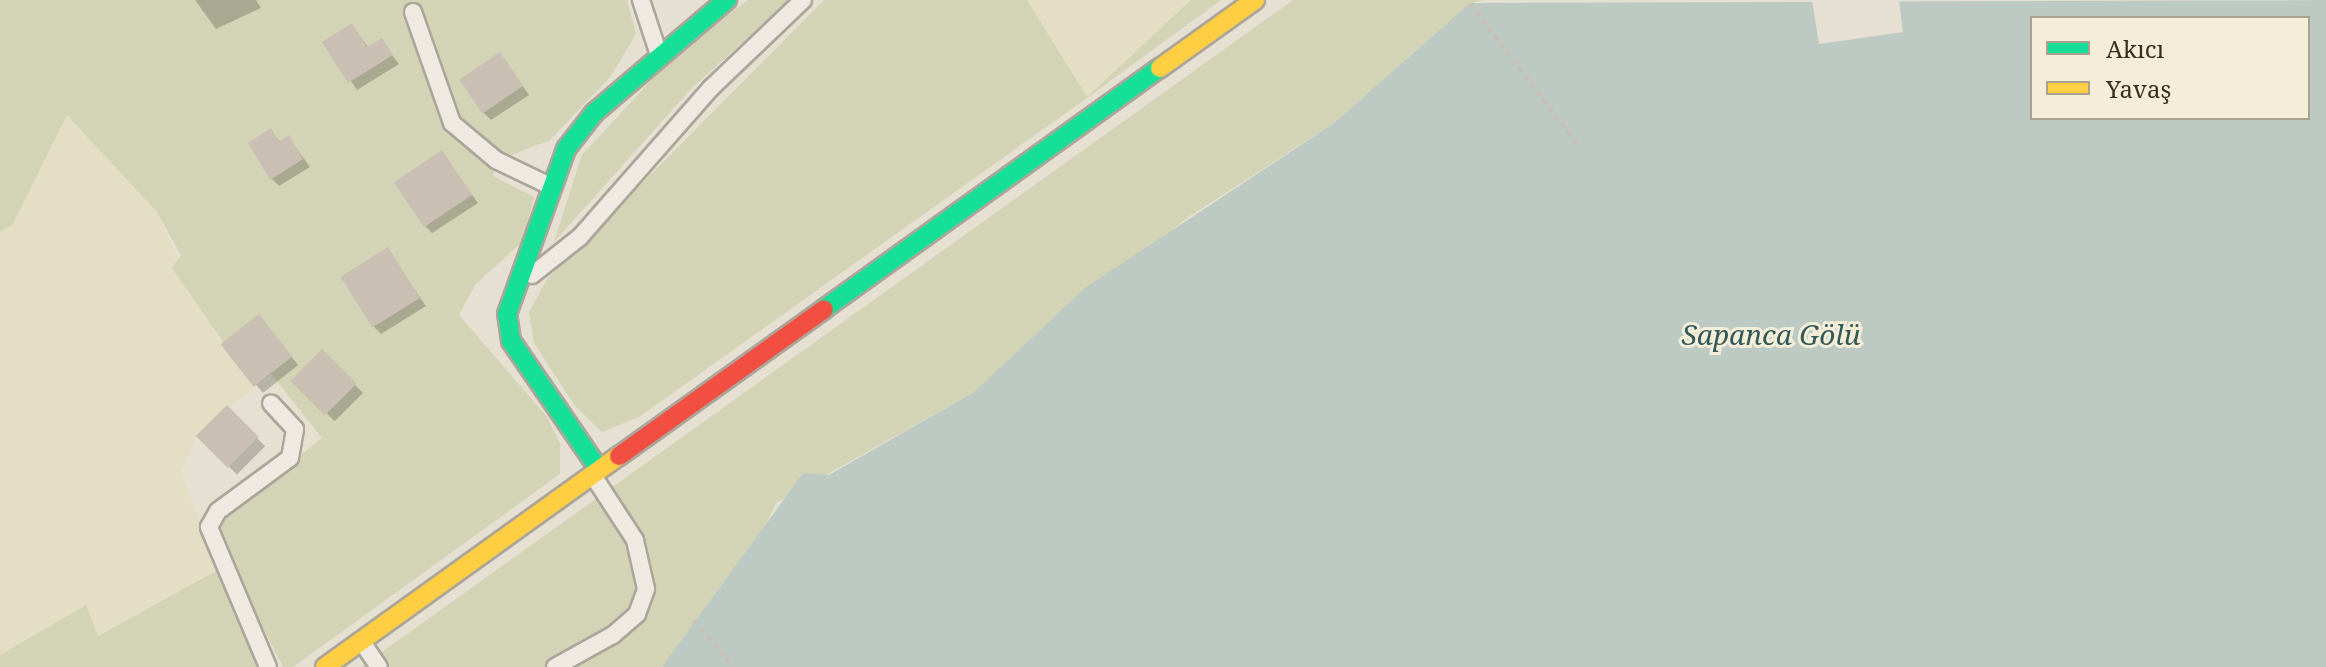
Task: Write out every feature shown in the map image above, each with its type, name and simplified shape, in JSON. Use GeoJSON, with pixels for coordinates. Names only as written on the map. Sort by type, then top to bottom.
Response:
{"type":"FeatureCollection","features":[{"type":"Feature","properties":{"kind":"street"},"geometry":{"type":"LineString","coordinates":[[594,470],[511,341],[507,314],[566,149],[594,113],[727,0]]}},
{"type":"Feature","properties":{"kind":"street"},"geometry":{"type":"LineString","coordinates":[[325,667],[594,470],[1255,0]]}},
{"type":"Feature","properties":{"kind":"lane"},"geometry":{"type":"LineString","coordinates":[[641,0],[659,55]]}},
{"type":"Feature","properties":{"kind":"lane"},"geometry":{"type":"LineString","coordinates":[[519,286],[580,237],[711,88],[803,0]]}},
{"type":"Feature","properties":{"kind":"lane"},"geometry":{"type":"LineString","coordinates":[[413,12],[452,123],[496,160],[554,187]]}},
{"type":"Feature","properties":{"kind":"lane"},"geometry":{"type":"LineString","coordinates":[[268,667],[209,527],[218,511],[290,458],[295,429],[271,403]]}},
{"type":"Feature","properties":{"kind":"lane"},"geometry":{"type":"LineString","coordinates":[[555,667],[613,635],[637,614],[646,589],[635,540],[594,470]]}},
{"type":"Feature","properties":{"kind":"lane"},"geometry":{"type":"LineString","coordinates":[[362,642],[379,667]]}},
{"type":"Feature","properties":{"kind":"path"},"geometry":{"type":"LineString","coordinates":[[1470,3],[1578,145]]}},
{"type":"Feature","properties":{"kind":"path"},"geometry":{"type":"LineString","coordinates":[[694,620],[734,667]]}},
{"type":"Feature","properties":{"kind":"shaded area"},"geometry":{"type":"Polygon","coordinates":[[[1027,0],[1191,0],[1087,98],[1027,0]]]}},
{"type":"Feature","properties":{"kind":"shaded area"},"geometry":{"type":"Polygon","coordinates":[[[66,114],[156,211],[220,344],[254,387],[196,436],[181,473],[218,570],[98,636],[86,606],[0,655],[0,232],[13,224],[66,114]]]}},
{"type":"Feature","properties":{"kind":"green space"},"geometry":{"type":"Polygon","coordinates":[[[0,0],[627,0],[636,34],[611,76],[550,140],[496,161],[493,176],[534,197],[523,241],[475,285],[459,315],[547,417],[560,443],[560,474],[293,667],[283,667],[221,546],[221,528],[227,515],[322,438],[271,374],[254,387],[172,268],[181,255],[156,211],[67,115],[13,224],[0,232],[0,0]]]}},
{"type":"Feature","properties":{"kind":"green space"},"geometry":{"type":"Polygon","coordinates":[[[748,0],[789,0],[691,89],[554,242],[582,155],[681,48],[748,0]]]}},
{"type":"Feature","properties":{"kind":"green space"},"geometry":{"type":"Polygon","coordinates":[[[824,0],[1027,0],[1087,97],[1191,0],[1221,0],[1087,98],[639,417],[602,432],[575,406],[534,343],[529,312],[547,279],[824,0]]]}},
{"type":"Feature","properties":{"kind":"green space"},"geometry":{"type":"Polygon","coordinates":[[[1293,0],[1484,0],[1470,3],[1334,123],[1187,218],[974,392],[776,503],[755,548],[662,667],[361,667],[1293,0]]]}},
{"type":"Feature","properties":{"kind":"green space"},"geometry":{"type":"Polygon","coordinates":[[[218,570],[257,667],[0,667],[0,655],[86,605],[98,636],[218,570]]]}},
{"type":"Feature","properties":{"kind":"water","name":"Sapanca Gölü"},"geometry":{"type":"Polygon","coordinates":[[[2326,0],[2326,667],[662,667],[803,473],[829,475],[974,392],[1085,288],[1334,123],[1470,3],[2326,0]]]}},
{"type":"Feature","properties":{"kind":"pier"},"geometry":{"type":"Polygon","coordinates":[[[1812,0],[1899,0],[1903,32],[1819,44],[1812,0]]]}},
{"type":"Feature","properties":{"kind":"building"},"geometry":{"type":"Polygon","coordinates":[[[352,23],[367,47],[382,38],[393,55],[348,83],[322,42],[352,23]]]}},
{"type":"Feature","properties":{"kind":"building"},"geometry":{"type":"Polygon","coordinates":[[[500,52],[523,86],[482,113],[459,79],[500,52]]]}},
{"type":"Feature","properties":{"kind":"building"},"geometry":{"type":"Polygon","coordinates":[[[271,128],[279,142],[289,135],[303,159],[270,180],[248,143],[271,128]]]}},
{"type":"Feature","properties":{"kind":"building"},"geometry":{"type":"Polygon","coordinates":[[[442,150],[472,195],[424,227],[394,182],[442,150]]]}},
{"type":"Feature","properties":{"kind":"building"},"geometry":{"type":"Polygon","coordinates":[[[388,247],[420,298],[372,328],[341,277],[388,247]]]}},
{"type":"Feature","properties":{"kind":"building"},"geometry":{"type":"Polygon","coordinates":[[[259,314],[292,357],[254,387],[220,344],[259,314]]]}},
{"type":"Feature","properties":{"kind":"building"},"geometry":{"type":"Polygon","coordinates":[[[322,349],[357,384],[325,415],[290,381],[322,349]]]}},
{"type":"Feature","properties":{"kind":"building"},"geometry":{"type":"Polygon","coordinates":[[[227,405],[259,437],[228,468],[196,436],[227,405]]]}},
{"type":"Feature","properties":{"kind":"traffic: fast"},"geometry":{"type":"LineString","coordinates":[[598,468],[511,341],[507,314],[566,149],[594,113],[727,0]]}},
{"type":"Feature","properties":{"kind":"traffic: fast"},"geometry":{"type":"LineString","coordinates":[[824,309],[1160,68]]}},
{"type":"Feature","properties":{"kind":"traffic: slow"},"geometry":{"type":"LineString","coordinates":[[1160,68],[1255,0]]}},
{"type":"Feature","properties":{"kind":"traffic: slow"},"geometry":{"type":"LineString","coordinates":[[325,667],[619,456]]}},
{"type":"Feature","properties":{"kind":"traffic: jam"},"geometry":{"type":"LineString","coordinates":[[619,456],[824,309]]}}]}
